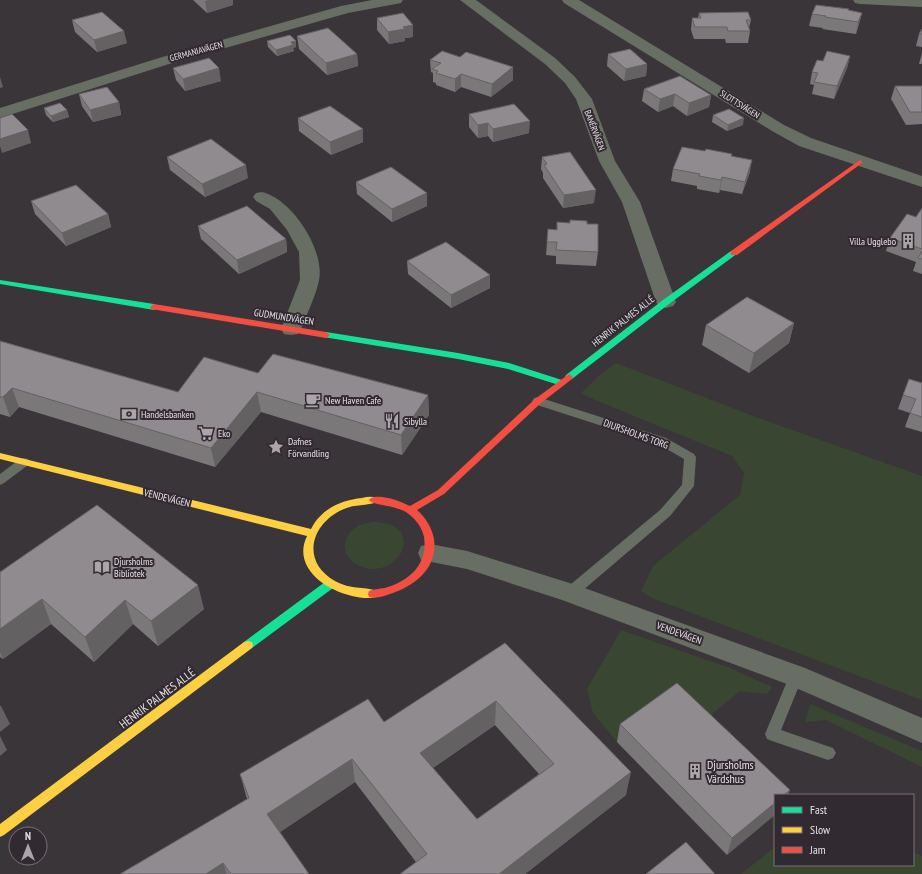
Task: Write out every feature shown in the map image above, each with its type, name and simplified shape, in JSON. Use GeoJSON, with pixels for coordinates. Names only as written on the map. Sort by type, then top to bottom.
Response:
{"type":"FeatureCollection","features":[{"type":"Feature","properties":{"kind":"street","name":"GERMANIAVÄGEN"},"geometry":{"type":"LineString","coordinates":[[0,113],[164,60],[346,9],[396,0]]}},
{"type":"Feature","properties":{"kind":"street","name":"BANÉRVÄGEN"},"geometry":{"type":"LineString","coordinates":[[467,0],[550,62],[570,80],[584,99],[607,161],[630,202],[666,302]]}},
{"type":"Feature","properties":{"kind":"street","name":"SLOTTSVÄGEN"},"geometry":{"type":"LineString","coordinates":[[569,0],[717,89],[778,128],[805,142],[922,182]]}},
{"type":"Feature","properties":{"kind":"street"},"geometry":{"type":"LineString","coordinates":[[860,0],[922,3]]}},
{"type":"Feature","properties":{"kind":"street","name":"HENRIK PALMES ALLÉ"},"geometry":{"type":"LineString","coordinates":[[410,510],[442,492],[538,401],[666,302],[860,162]]}},
{"type":"Feature","properties":{"kind":"street"},"geometry":{"type":"LineString","coordinates":[[262,197],[276,205],[295,228],[308,252],[310,280],[291,329]]}},
{"type":"Feature","properties":{"kind":"street","name":"GUDMUNDVÄGEN"},"geometry":{"type":"LineString","coordinates":[[0,282],[494,363],[509,366],[562,383]]}},
{"type":"Feature","properties":{"kind":"street","name":"VENDEVÄGEN"},"geometry":{"type":"LineString","coordinates":[[0,456],[311,533]]}},
{"type":"Feature","properties":{"kind":"street"},"geometry":{"type":"LineString","coordinates":[[381,501],[394,503],[410,510],[423,522],[428,532],[430,537],[430,553],[421,572],[402,586],[378,594],[352,594],[329,585],[316,574],[309,561],[307,547],[311,533],[321,519],[336,508],[355,502],[381,501]]}},
{"type":"Feature","properties":{"kind":"street","name":"VENDEVÄGEN"},"geometry":{"type":"LineString","coordinates":[[430,553],[467,560],[570,593],[796,676],[922,731]]}},
{"type":"Feature","properties":{"kind":"street","name":"HENRIK PALMES ALLÉ"},"geometry":{"type":"LineString","coordinates":[[0,831],[329,585]]}},
{"type":"Feature","properties":{"kind":"lane","name":"DJURSHOLMS TORG"},"geometry":{"type":"LineString","coordinates":[[538,401],[662,442],[690,457],[688,486],[665,513],[570,593]]}},
{"type":"Feature","properties":{"kind":"lane"},"geometry":{"type":"LineString","coordinates":[[0,480],[24,462]]}},
{"type":"Feature","properties":{"kind":"lane"},"geometry":{"type":"LineString","coordinates":[[796,676],[772,734],[828,753]]}},
{"type":"Feature","properties":{"kind":"green space"},"geometry":{"type":"Polygon","coordinates":[[[616,363],[756,417],[922,476],[922,700],[652,598],[641,591],[653,566],[740,495],[744,473],[732,456],[581,393],[600,375],[616,363]]]}},
{"type":"Feature","properties":{"kind":"green space"},"geometry":{"type":"Polygon","coordinates":[[[372,522],[390,525],[400,532],[404,541],[402,552],[394,561],[384,567],[371,569],[356,564],[351,560],[345,546],[348,536],[355,528],[365,523],[372,522]]]}},
{"type":"Feature","properties":{"kind":"green space"},"geometry":{"type":"Polygon","coordinates":[[[621,630],[730,668],[772,687],[767,694],[740,691],[698,726],[673,702],[617,742],[593,713],[587,689],[621,630]]]}},
{"type":"Feature","properties":{"kind":"green space"},"geometry":{"type":"Polygon","coordinates":[[[810,704],[922,751],[922,767],[826,720],[805,722],[810,704]]]}},
{"type":"Feature","properties":{"kind":"green space"},"geometry":{"type":"Polygon","coordinates":[[[774,848],[774,866],[914,866],[914,852],[922,856],[922,874],[741,874],[774,848]]]}},
{"type":"Feature","properties":{"kind":"building"},"geometry":{"type":"Polygon","coordinates":[[[816,5],[849,9],[848,10],[862,13],[858,22],[825,17],[826,16],[812,14],[816,5]]]}},
{"type":"Feature","properties":{"kind":"building"},"geometry":{"type":"Polygon","coordinates":[[[102,12],[124,31],[94,40],[72,20],[102,12]]]}},
{"type":"Feature","properties":{"kind":"building"},"geometry":{"type":"Polygon","coordinates":[[[748,12],[751,20],[746,20],[750,31],[728,31],[727,27],[695,27],[692,18],[701,18],[699,13],[748,12]]]}},
{"type":"Feature","properties":{"kind":"building"},"geometry":{"type":"Polygon","coordinates":[[[403,13],[413,25],[403,27],[405,29],[388,32],[377,18],[403,13]]]}},
{"type":"Feature","properties":{"kind":"building"},"geometry":{"type":"Polygon","coordinates":[[[328,28],[357,54],[326,63],[297,36],[328,28]]]}},
{"type":"Feature","properties":{"kind":"building"},"geometry":{"type":"Polygon","coordinates":[[[290,35],[296,41],[291,42],[293,45],[276,50],[267,41],[290,35]]]}},
{"type":"Feature","properties":{"kind":"building"},"geometry":{"type":"Polygon","coordinates":[[[630,49],[647,64],[626,69],[608,54],[630,49]]]}},
{"type":"Feature","properties":{"kind":"building"},"geometry":{"type":"Polygon","coordinates":[[[442,51],[460,57],[466,52],[513,67],[492,84],[461,74],[455,79],[436,73],[438,71],[432,69],[441,63],[430,60],[442,51]]]}},
{"type":"Feature","properties":{"kind":"building"},"geometry":{"type":"Polygon","coordinates":[[[827,51],[850,56],[837,86],[814,82],[818,73],[812,72],[817,60],[823,61],[827,51]]]}},
{"type":"Feature","properties":{"kind":"building"},"geometry":{"type":"Polygon","coordinates":[[[209,58],[219,68],[183,79],[173,68],[209,58]]]}},
{"type":"Feature","properties":{"kind":"building"},"geometry":{"type":"Polygon","coordinates":[[[680,76],[711,95],[689,103],[675,94],[660,99],[644,89],[680,76]]]}},
{"type":"Feature","properties":{"kind":"building"},"geometry":{"type":"Polygon","coordinates":[[[895,86],[922,86],[922,112],[910,112],[895,86]]]}},
{"type":"Feature","properties":{"kind":"building"},"geometry":{"type":"Polygon","coordinates":[[[107,87],[119,102],[90,110],[79,94],[107,87]]]}},
{"type":"Feature","properties":{"kind":"building"},"geometry":{"type":"Polygon","coordinates":[[[60,103],[67,110],[51,116],[44,108],[60,103]]]}},
{"type":"Feature","properties":{"kind":"building"},"geometry":{"type":"Polygon","coordinates":[[[514,104],[530,121],[493,129],[488,123],[478,125],[469,114],[514,104]]]}},
{"type":"Feature","properties":{"kind":"building"},"geometry":{"type":"Polygon","coordinates":[[[330,106],[363,129],[330,142],[298,118],[330,106]]]}},
{"type":"Feature","properties":{"kind":"building"},"geometry":{"type":"Polygon","coordinates":[[[729,109],[744,118],[728,125],[713,115],[729,109]]]}},
{"type":"Feature","properties":{"kind":"building"},"geometry":{"type":"Polygon","coordinates":[[[12,114],[28,130],[0,139],[0,118],[12,114]]]}},
{"type":"Feature","properties":{"kind":"building"},"geometry":{"type":"Polygon","coordinates":[[[211,139],[246,165],[202,184],[167,157],[211,139]]]}},
{"type":"Feature","properties":{"kind":"building"},"geometry":{"type":"Polygon","coordinates":[[[682,147],[705,151],[706,149],[752,160],[745,182],[722,177],[721,180],[673,169],[682,147]]]}},
{"type":"Feature","properties":{"kind":"building"},"geometry":{"type":"Polygon","coordinates":[[[570,152],[596,190],[564,195],[544,165],[547,164],[542,157],[570,152]]]}},
{"type":"Feature","properties":{"kind":"building"},"geometry":{"type":"Polygon","coordinates":[[[391,167],[427,193],[392,209],[356,182],[391,167]]]}},
{"type":"Feature","properties":{"kind":"building"},"geometry":{"type":"Polygon","coordinates":[[[76,185],[108,214],[62,233],[31,201],[76,185]]]}},
{"type":"Feature","properties":{"kind":"building"},"geometry":{"type":"Polygon","coordinates":[[[247,206],[286,239],[237,260],[198,226],[247,206]]]}},
{"type":"Feature","properties":{"kind":"building"},"geometry":{"type":"Polygon","coordinates":[[[922,208],[922,249],[890,238],[907,214],[916,217],[922,208]]]}},
{"type":"Feature","properties":{"kind":"building"},"geometry":{"type":"Polygon","coordinates":[[[570,220],[587,221],[587,224],[598,224],[598,252],[556,250],[557,242],[547,242],[548,229],[557,230],[557,222],[570,223],[570,220]]]}},
{"type":"Feature","properties":{"kind":"building"},"geometry":{"type":"Polygon","coordinates":[[[446,242],[490,275],[451,295],[407,261],[446,242]]]}},
{"type":"Feature","properties":{"kind":"building"},"geometry":{"type":"Polygon","coordinates":[[[922,251],[922,259],[918,258],[922,251]]]}},
{"type":"Feature","properties":{"kind":"building"},"geometry":{"type":"Polygon","coordinates":[[[747,297],[794,323],[754,353],[706,325],[747,297]]]}},
{"type":"Feature","properties":{"kind":"building"},"geometry":{"type":"Polygon","coordinates":[[[0,341],[178,392],[204,357],[258,373],[273,354],[428,395],[401,435],[257,392],[211,448],[12,388],[3,397],[0,397],[0,341]]]}},
{"type":"Feature","properties":{"kind":"building"},"geometry":{"type":"Polygon","coordinates":[[[909,379],[922,383],[922,417],[910,413],[916,399],[903,395],[909,379]]]}},
{"type":"Feature","properties":{"kind":"building","name":"Djursholms Bibliotek"},"geometry":{"type":"Polygon","coordinates":[[[97,505],[198,585],[151,621],[125,600],[85,637],[42,599],[0,629],[0,572],[97,505]]]}},
{"type":"Feature","properties":{"kind":"building"},"geometry":{"type":"Polygon","coordinates":[[[505,643],[631,772],[499,874],[400,874],[427,854],[352,759],[267,814],[309,874],[231,874],[223,863],[206,874],[120,874],[249,798],[240,774],[368,699],[384,722],[505,643]],[[496,701],[420,753],[477,819],[554,764],[496,701]]]}},
{"type":"Feature","properties":{"kind":"building","name":"Djursholms Värdshus"},"geometry":{"type":"Polygon","coordinates":[[[677,683],[790,790],[785,794],[774,794],[774,804],[732,838],[620,724],[677,683]]]}},
{"type":"Feature","properties":{"kind":"building"},"geometry":{"type":"Polygon","coordinates":[[[686,842],[715,874],[646,874],[686,842]]]}},
{"type":"Feature","properties":{"kind":"traffic: fast"},"geometry":{"type":"LineString","coordinates":[[569,377],[666,302],[734,253]]}},
{"type":"Feature","properties":{"kind":"traffic: fast"},"geometry":{"type":"LineString","coordinates":[[0,282],[154,307]]}},
{"type":"Feature","properties":{"kind":"traffic: fast"},"geometry":{"type":"LineString","coordinates":[[326,335],[458,356],[509,366],[562,383]]}},
{"type":"Feature","properties":{"kind":"traffic: fast"},"geometry":{"type":"LineString","coordinates":[[248,645],[329,585]]}},
{"type":"Feature","properties":{"kind":"traffic: slow"},"geometry":{"type":"LineString","coordinates":[[0,456],[311,533]]}},
{"type":"Feature","properties":{"kind":"traffic: slow"},"geometry":{"type":"LineString","coordinates":[[373,594],[345,590],[332,585],[321,577],[313,567],[308,555],[309,542],[321,521],[341,506],[374,500]]}},
{"type":"Feature","properties":{"kind":"traffic: slow"},"geometry":{"type":"LineString","coordinates":[[0,831],[248,645]]}},
{"type":"Feature","properties":{"kind":"traffic: jam"},"geometry":{"type":"LineString","coordinates":[[734,253],[860,162]]}},
{"type":"Feature","properties":{"kind":"traffic: jam"},"geometry":{"type":"LineString","coordinates":[[154,307],[326,335]]}},
{"type":"Feature","properties":{"kind":"traffic: jam"},"geometry":{"type":"LineString","coordinates":[[410,510],[441,492],[538,401],[569,377]]}},
{"type":"Feature","properties":{"kind":"traffic: jam"},"geometry":{"type":"LineString","coordinates":[[373,594],[395,588],[416,576],[423,568],[428,558],[430,547],[428,534],[425,527],[421,520],[413,512],[388,502],[374,500]]}},
{"type":"Feature","properties":{"kind":"place","name":"Villa Ugglebo"},"geometry":{"type":"Point","coordinates":[908,241]}},
{"type":"Feature","properties":{"kind":"place","name":"New Haven Cafe"},"geometry":{"type":"Point","coordinates":[313,400]}},
{"type":"Feature","properties":{"kind":"place","name":"Handelsbanken"},"geometry":{"type":"Point","coordinates":[129,414]}},
{"type":"Feature","properties":{"kind":"place","name":"Sibylla"},"geometry":{"type":"Point","coordinates":[392,421]}},
{"type":"Feature","properties":{"kind":"place","name":"Eko"},"geometry":{"type":"Point","coordinates":[206,433]}},
{"type":"Feature","properties":{"kind":"place","name":"Dafnes Förvandling"},"geometry":{"type":"Point","coordinates":[276,447]}},
{"type":"Feature","properties":{"kind":"place","name":"Djursholms Bibliotek"},"geometry":{"type":"Point","coordinates":[102,567]}},
{"type":"Feature","properties":{"kind":"place","name":"Djursholms Värdshus"},"geometry":{"type":"Point","coordinates":[695,771]}}]}
